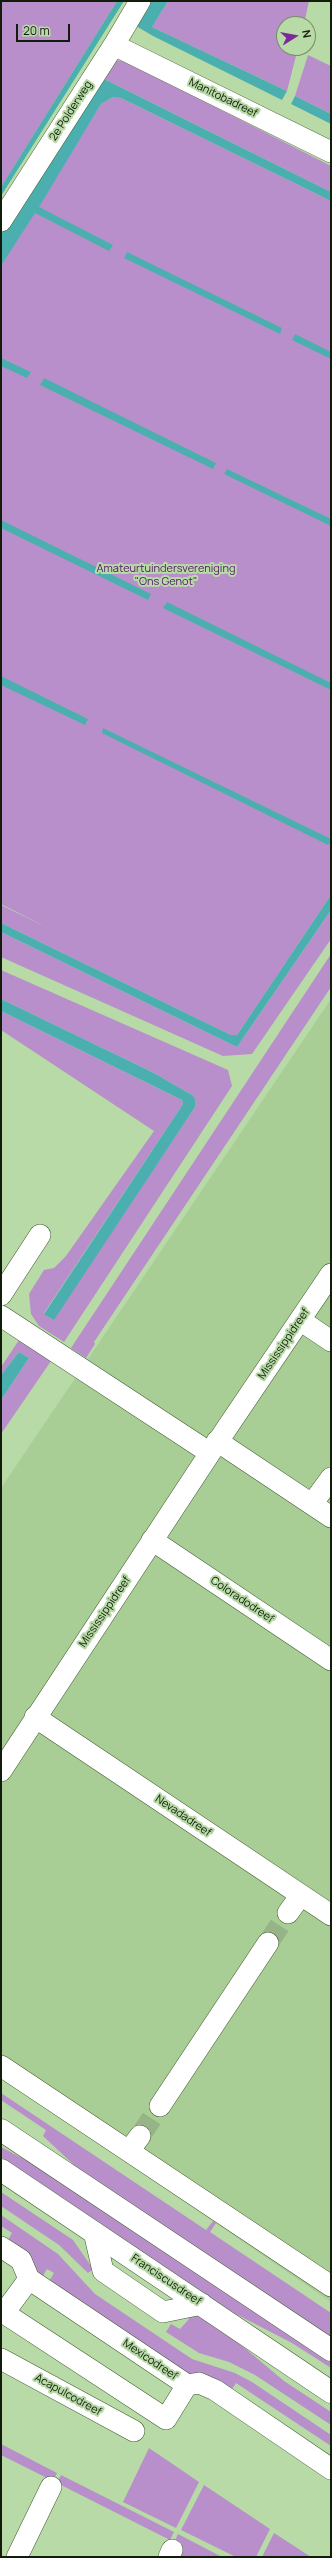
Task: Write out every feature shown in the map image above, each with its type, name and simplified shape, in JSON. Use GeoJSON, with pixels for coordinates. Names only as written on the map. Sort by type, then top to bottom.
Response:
{"type":"FeatureCollection","features":[{"type":"Feature","properties":{"kind":"main road"},"geometry":{"type":"LineString","coordinates":[[1,2130],[331,2350]]}},
{"type":"Feature","properties":{"kind":"main road","name":"Franciscusdreef"},"geometry":{"type":"LineString","coordinates":[[1,2170],[331,2392]]}},
{"type":"Feature","properties":{"kind":"street","name":"2e Polderweg"},"geometry":{"type":"LineString","coordinates":[[1,221],[114,45],[140,1]]}},
{"type":"Feature","properties":{"kind":"street","name":"Manitobadreef"},"geometry":{"type":"LineString","coordinates":[[114,45],[331,152]]}},
{"type":"Feature","properties":{"kind":"street"},"geometry":{"type":"LineString","coordinates":[[1,1295],[8,1269],[40,1235]]}},
{"type":"Feature","properties":{"kind":"street","name":"Mississippidreef"},"geometry":{"type":"LineString","coordinates":[[1,1771],[152,1540],[331,1274]]}},
{"type":"Feature","properties":{"kind":"street"},"geometry":{"type":"LineString","coordinates":[[300,1320],[331,1341]]}},
{"type":"Feature","properties":{"kind":"street"},"geometry":{"type":"LineString","coordinates":[[4,1324],[312,1504],[331,1517]]}},
{"type":"Feature","properties":{"kind":"street"},"geometry":{"type":"LineString","coordinates":[[312,1504],[331,1478]]}},
{"type":"Feature","properties":{"kind":"street","name":"Coloradodreef"},"geometry":{"type":"LineString","coordinates":[[152,1540],[331,1660]]}},
{"type":"Feature","properties":{"kind":"street","name":"Nevadadreef"},"geometry":{"type":"LineString","coordinates":[[35,1717],[331,1915]]}},
{"type":"Feature","properties":{"kind":"street"},"geometry":{"type":"LineString","coordinates":[[288,1913],[301,1895]]}},
{"type":"Feature","properties":{"kind":"street"},"geometry":{"type":"LineString","coordinates":[[160,2106],[268,1942]]}},
{"type":"Feature","properties":{"kind":"street"},"geometry":{"type":"LineString","coordinates":[[1,2066],[134,2143],[331,2286]]}},
{"type":"Feature","properties":{"kind":"street"},"geometry":{"type":"LineString","coordinates":[[1,2247],[21,2260],[29,2279],[3,2315],[166,2418],[187,2385]]}},
{"type":"Feature","properties":{"kind":"street","name":"Mexicodreef"},"geometry":{"type":"LineString","coordinates":[[29,2279],[187,2385],[199,2383],[215,2390],[331,2469]]}},
{"type":"Feature","properties":{"kind":"street","name":"Acapulcodreef"},"geometry":{"type":"LineString","coordinates":[[1,2359],[134,2431]]}},
{"type":"Feature","properties":{"kind":"street"},"geometry":{"type":"LineString","coordinates":[[17,2557],[51,2487]]}},
{"type":"Feature","properties":{"kind":"shaded area"},"geometry":{"type":"Polygon","coordinates":[[[331,999],[331,2302],[1,2076],[1,1488],[331,999]]]}},
{"type":"Feature","properties":{"kind":"green space"},"geometry":{"type":"Polygon","coordinates":[[[1,1],[117,1],[1,187],[1,1]]]}},
{"type":"Feature","properties":{"kind":"green space"},"geometry":{"type":"Polygon","coordinates":[[[168,1],[309,1],[306,16],[276,16],[276,56],[296,56],[287,91],[152,27],[168,1]]]}},
{"type":"Feature","properties":{"kind":"green space"},"geometry":{"type":"Polygon","coordinates":[[[308,56],[331,66],[331,114],[295,96],[308,56]]]}},
{"type":"Feature","properties":{"kind":"green space"},"geometry":{"type":"Polygon","coordinates":[[[113,60],[125,61],[331,166],[331,192],[104,79],[113,60]]]}},
{"type":"Feature","properties":{"kind":"green space","name":"Amateurtuindersvereniging \"Ons Genot\""},"geometry":{"type":"Polygon","coordinates":[[[113,97],[121,98],[331,201],[331,895],[237,1035],[231,1035],[1,923],[1,905],[48,928],[1,904],[1,266],[101,104],[113,97]]]}},
{"type":"Feature","properties":{"kind":"green space"},"geometry":{"type":"Polygon","coordinates":[[[331,910],[331,939],[252,1054],[223,1056],[1,957],[1,932],[237,1047],[331,910]]]}},
{"type":"Feature","properties":{"kind":"green space"},"geometry":{"type":"Polygon","coordinates":[[[331,954],[331,987],[94,1342],[95,1344],[86,1358],[71,1348],[331,954]]]}},
{"type":"Feature","properties":{"kind":"green space"},"geometry":{"type":"Polygon","coordinates":[[[1,970],[228,1070],[232,1086],[64,1342],[39,1326],[31,1314],[29,1294],[44,1270],[54,1268],[66,1256],[154,1131],[1,1030],[1,1011],[182,1100],[183,1104],[44,1313],[53,1319],[195,1107],[192,1095],[154,1073],[1,999],[1,970]]]}},
{"type":"Feature","properties":{"kind":"green space"},"geometry":{"type":"Polygon","coordinates":[[[19,1340],[51,1361],[1,1434],[1,1400],[29,1358],[19,1352],[1,1375],[1,1367],[19,1340]]]}},
{"type":"Feature","properties":{"kind":"green space"},"geometry":{"type":"Polygon","coordinates":[[[1,2093],[206,2230],[214,2220],[216,2223],[210,2232],[331,2313],[331,2338],[75,2166],[43,2136],[46,2130],[1,2100],[1,2093]]]}},
{"type":"Feature","properties":{"kind":"green space"},"geometry":{"type":"Polygon","coordinates":[[[1,2147],[35,2165],[331,2362],[331,2368],[292,2343],[234,2313],[1,2157],[1,2147]]]}},
{"type":"Feature","properties":{"kind":"green space"},"geometry":{"type":"Polygon","coordinates":[[[1,2192],[73,2240],[93,2269],[88,2273],[59,2245],[1,2206],[1,2192]]]}},
{"type":"Feature","properties":{"kind":"green space"},"geometry":{"type":"Polygon","coordinates":[[[1,2215],[58,2254],[95,2294],[192,2359],[235,2373],[252,2382],[331,2435],[331,2446],[236,2383],[230,2392],[188,2377],[48,2283],[54,2273],[47,2269],[41,2279],[6,2243],[12,2233],[1,2226],[1,2215]]]}},
{"type":"Feature","properties":{"kind":"green space"},"geometry":{"type":"Polygon","coordinates":[[[196,2312],[222,2329],[284,2381],[331,2412],[331,2425],[255,2375],[229,2362],[199,2353],[166,2332],[171,2324],[180,2329],[189,2319],[180,2313],[196,2312]]]}},
{"type":"Feature","properties":{"kind":"green space"},"geometry":{"type":"Polygon","coordinates":[[[1,2444],[57,2473],[53,2481],[1,2455],[1,2444]]]}},
{"type":"Feature","properties":{"kind":"green space"},"geometry":{"type":"Polygon","coordinates":[[[149,2448],[199,2482],[176,2528],[123,2502],[149,2448]]]}},
{"type":"Feature","properties":{"kind":"green space"},"geometry":{"type":"Polygon","coordinates":[[[61,2475],[174,2532],[170,2540],[57,2483],[61,2475]]]}},
{"type":"Feature","properties":{"kind":"green space"},"geometry":{"type":"Polygon","coordinates":[[[204,2485],[270,2529],[256,2557],[236,2557],[181,2530],[204,2485]]]}},
{"type":"Feature","properties":{"kind":"green space"},"geometry":{"type":"Polygon","coordinates":[[[274,2533],[311,2557],[262,2557],[274,2533]]]}},
{"type":"Feature","properties":{"kind":"green space"},"geometry":{"type":"Polygon","coordinates":[[[178,2534],[222,2557],[176,2557],[174,2543],[178,2534]]]}},
{"type":"Feature","properties":{"kind":"water"},"geometry":{"type":"Polygon","coordinates":[[[117,1],[124,1],[1,196],[1,187],[117,1]]]}},
{"type":"Feature","properties":{"kind":"water"},"geometry":{"type":"Polygon","coordinates":[[[147,1],[168,1],[152,27],[287,91],[282,100],[153,36],[136,26],[147,1]]]}},
{"type":"Feature","properties":{"kind":"water"},"geometry":{"type":"Polygon","coordinates":[[[104,79],[331,192],[331,201],[121,98],[113,97],[101,104],[39,207],[113,245],[109,251],[35,213],[1,266],[1,234],[97,82],[104,79]]]}},
{"type":"Feature","properties":{"kind":"water"},"geometry":{"type":"Polygon","coordinates":[[[295,96],[331,114],[331,124],[291,104],[295,96]]]}},
{"type":"Feature","properties":{"kind":"water"},"geometry":{"type":"Polygon","coordinates":[[[127,252],[282,328],[280,334],[124,258],[127,252]]]}},
{"type":"Feature","properties":{"kind":"water"},"geometry":{"type":"Polygon","coordinates":[[[295,334],[331,352],[331,359],[292,340],[295,334]]]}},
{"type":"Feature","properties":{"kind":"water"},"geometry":{"type":"Polygon","coordinates":[[[1,358],[31,372],[27,378],[1,366],[1,358]]]}},
{"type":"Feature","properties":{"kind":"water"},"geometry":{"type":"Polygon","coordinates":[[[44,378],[216,463],[213,469],[40,385],[44,378]]]}},
{"type":"Feature","properties":{"kind":"water"},"geometry":{"type":"Polygon","coordinates":[[[227,469],[331,519],[331,526],[224,474],[227,469]]]}},
{"type":"Feature","properties":{"kind":"water"},"geometry":{"type":"Polygon","coordinates":[[[1,520],[151,594],[148,600],[1,528],[1,520]]]}},
{"type":"Feature","properties":{"kind":"water"},"geometry":{"type":"Polygon","coordinates":[[[167,602],[331,683],[331,690],[163,608],[167,602]]]}},
{"type":"Feature","properties":{"kind":"water"},"geometry":{"type":"Polygon","coordinates":[[[1,676],[88,719],[85,725],[1,685],[1,676]]]}},
{"type":"Feature","properties":{"kind":"water"},"geometry":{"type":"Polygon","coordinates":[[[103,728],[331,839],[331,841],[328,845],[102,733],[103,728]]]}},
{"type":"Feature","properties":{"kind":"water"},"geometry":{"type":"Polygon","coordinates":[[[331,895],[331,910],[237,1047],[1,932],[1,923],[231,1035],[237,1035],[331,895]]]}},
{"type":"Feature","properties":{"kind":"water"},"geometry":{"type":"Polygon","coordinates":[[[1,999],[154,1073],[192,1095],[195,1099],[195,1107],[54,1320],[44,1314],[183,1104],[182,1100],[1,1011],[1,999]]]}},
{"type":"Feature","properties":{"kind":"water"},"geometry":{"type":"Polygon","coordinates":[[[19,1352],[29,1358],[1,1400],[1,1375],[19,1352]]]}},
{"type":"Feature","properties":{"kind":"tunnel"},"geometry":{"type":"LineString","coordinates":[[268,1943],[288,1913]]}},
{"type":"Feature","properties":{"kind":"tunnel"},"geometry":{"type":"LineString","coordinates":[[140,2136],[160,2106]]}}]}
